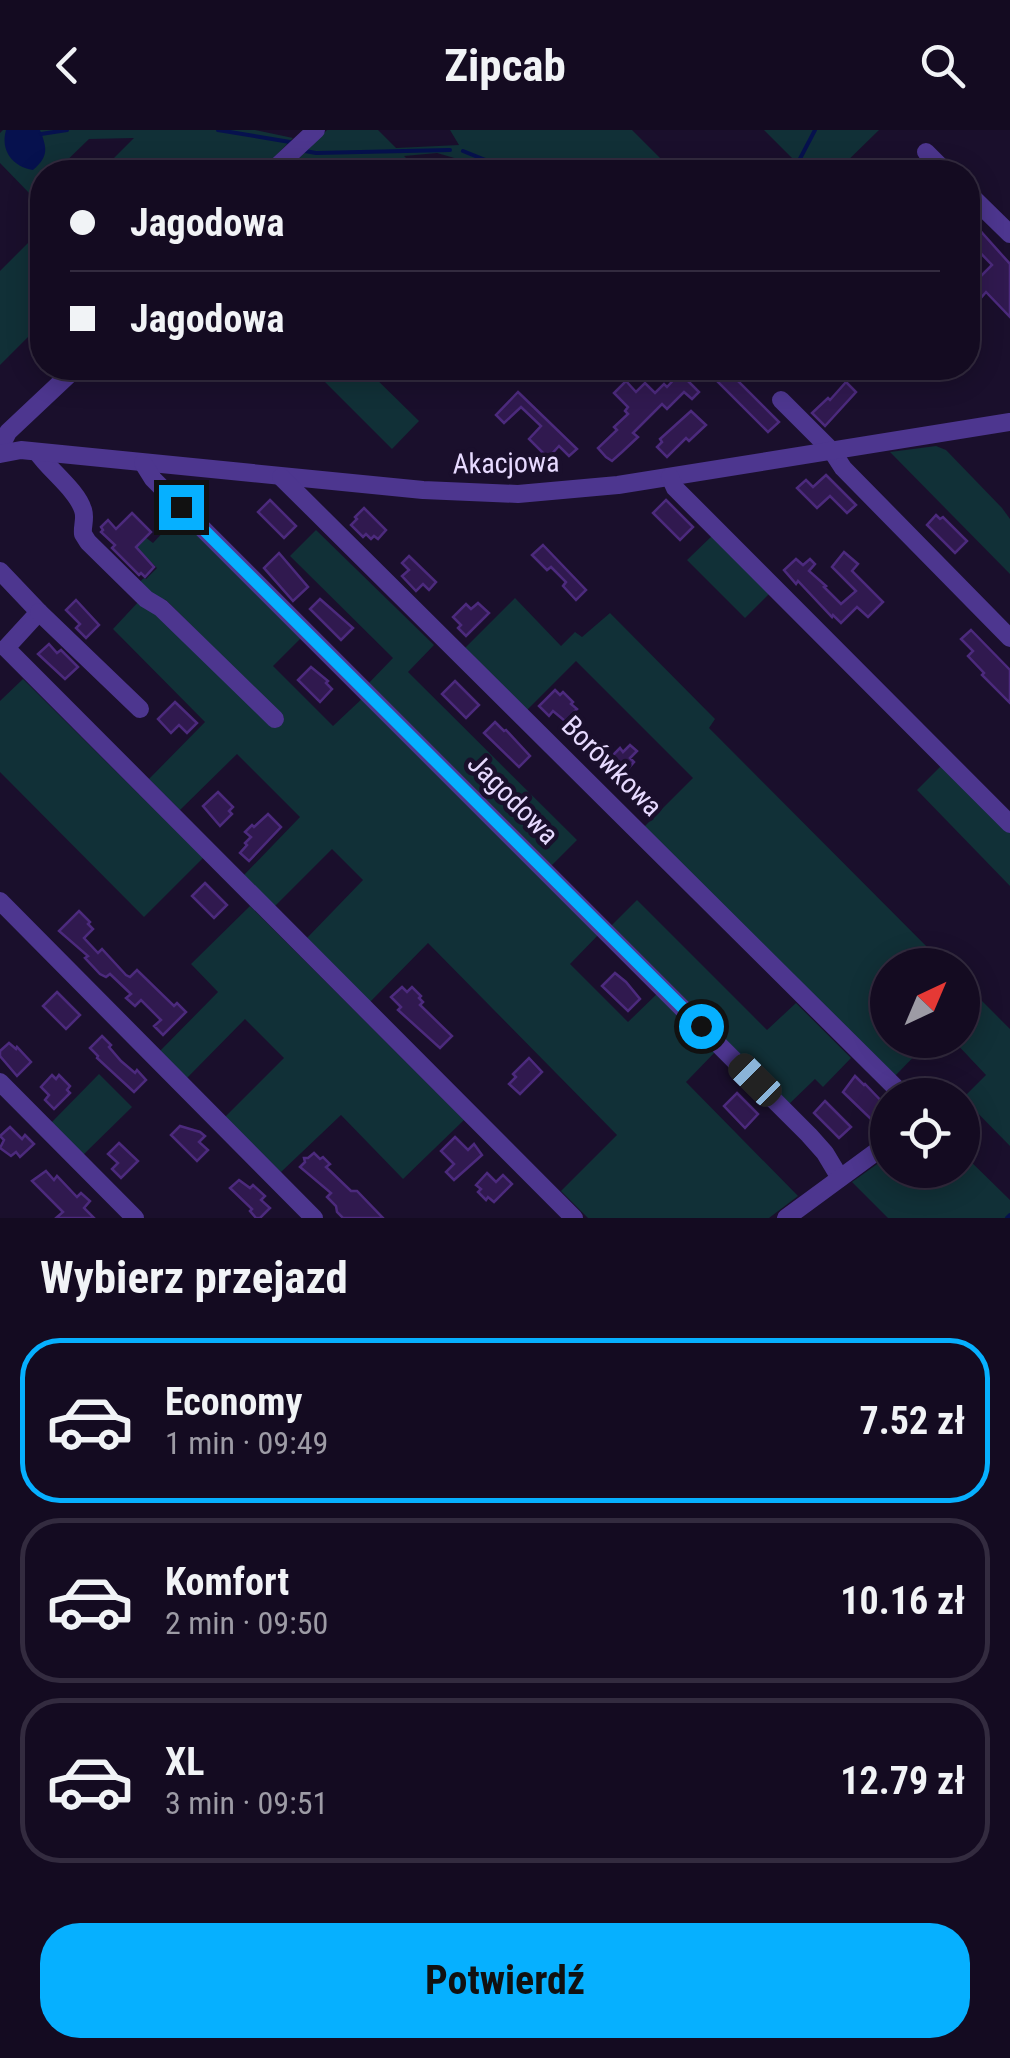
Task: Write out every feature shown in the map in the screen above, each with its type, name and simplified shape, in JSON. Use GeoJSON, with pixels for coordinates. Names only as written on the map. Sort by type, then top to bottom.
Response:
{"type":"FeatureCollection","features":[{"type":"Feature","properties":{"kind":"street"},"geometry":{"type":"LineString","coordinates":[[284,160],[316,130]]}},
{"type":"Feature","properties":{"kind":"street"},"geometry":{"type":"LineString","coordinates":[[926,152],[934,160]]}},
{"type":"Feature","properties":{"kind":"street"},"geometry":{"type":"LineString","coordinates":[[980,205],[1010,234]]}},
{"type":"Feature","properties":{"kind":"street"},"geometry":{"type":"LineString","coordinates":[[0,451],[8,432],[63,380]]}},
{"type":"Feature","properties":{"kind":"street"},"geometry":{"type":"LineString","coordinates":[[781,400],[1010,638]]}},
{"type":"Feature","properties":{"kind":"street","name":"Akacjowa"},"geometry":{"type":"LineString","coordinates":[[0,451],[422,490],[518,494],[618,485],[1010,422]]}},
{"type":"Feature","properties":{"kind":"street"},"geometry":{"type":"LineString","coordinates":[[37,452],[79,501],[84,518],[82,529],[88,542],[275,719]]}},
{"type":"Feature","properties":{"kind":"street","name":"Jagodowa"},"geometry":{"type":"LineString","coordinates":[[143,463],[153,479],[809,1135],[840,1178]]}},
{"type":"Feature","properties":{"kind":"street","name":"Borówkowa"},"geometry":{"type":"LineString","coordinates":[[282,477],[887,1078]]}},
{"type":"Feature","properties":{"kind":"street"},"geometry":{"type":"LineString","coordinates":[[670,477],[676,488],[1010,824]]}},
{"type":"Feature","properties":{"kind":"street"},"geometry":{"type":"LineString","coordinates":[[0,571],[140,709]]}},
{"type":"Feature","properties":{"kind":"street"},"geometry":{"type":"LineString","coordinates":[[40,612],[3,646],[574,1218]]}},
{"type":"Feature","properties":{"kind":"street"},"geometry":{"type":"LineString","coordinates":[[0,901],[314,1218]]}},
{"type":"Feature","properties":{"kind":"street"},"geometry":{"type":"LineString","coordinates":[[0,1082],[135,1218]]}},
{"type":"Feature","properties":{"kind":"street"},"geometry":{"type":"LineString","coordinates":[[786,1218],[870,1156]]}},
{"type":"Feature","properties":{"kind":"green space"},"geometry":{"type":"Polygon","coordinates":[[[255,130],[293,138],[272,160],[112,160],[134,138],[89,139],[67,160],[30,160],[30,194],[0,163],[0,133],[255,130]]]}},
{"type":"Feature","properties":{"kind":"green space"},"geometry":{"type":"Polygon","coordinates":[[[327,130],[378,130],[396,148],[459,145],[450,130],[632,130],[662,160],[461,160],[437,153],[404,156],[408,160],[297,160],[327,130]]]}},
{"type":"Feature","properties":{"kind":"green space"},"geometry":{"type":"Polygon","coordinates":[[[764,130],[879,130],[848,160],[792,158],[764,130]]]}},
{"type":"Feature","properties":{"kind":"green space"},"geometry":{"type":"Polygon","coordinates":[[[30,241],[30,335],[0,365],[0,271],[30,241]]]}},
{"type":"Feature","properties":{"kind":"green space"},"geometry":{"type":"Polygon","coordinates":[[[323,380],[377,380],[419,421],[392,449],[323,380]]]}},
{"type":"Feature","properties":{"kind":"green space"},"geometry":{"type":"Polygon","coordinates":[[[936,446],[946,450],[1010,519],[1010,574],[890,452],[936,446]]]}},
{"type":"Feature","properties":{"kind":"green space"},"geometry":{"type":"Polygon","coordinates":[[[179,515],[302,637],[273,666],[333,726],[366,695],[602,931],[570,964],[628,1022],[660,991],[718,1049],[686,1082],[798,1196],[769,1218],[588,1218],[561,1191],[617,1135],[428,943],[370,1002],[307,938],[363,880],[332,849],[275,906],[244,875],[300,817],[237,754],[180,810],[149,779],[205,722],[113,629],[140,600],[274,726],[284,718],[166,600],[154,597],[137,584],[157,568],[135,546],[145,537],[153,543],[179,515]]]}},
{"type":"Feature","properties":{"kind":"green space"},"geometry":{"type":"Polygon","coordinates":[[[316,530],[434,645],[408,672],[577,840],[549,868],[367,685],[393,658],[290,556],[316,530]]]}},
{"type":"Feature","properties":{"kind":"green space"},"geometry":{"type":"Polygon","coordinates":[[[715,533],[772,591],[745,618],[687,560],[715,533]]]}},
{"type":"Feature","properties":{"kind":"green space"},"geometry":{"type":"Polygon","coordinates":[[[515,598],[561,646],[575,632],[582,637],[610,613],[715,719],[709,728],[928,948],[870,948],[870,1053],[644,827],[693,778],[576,661],[526,711],[463,650],[515,598]]]}},
{"type":"Feature","properties":{"kind":"green space"},"geometry":{"type":"Polygon","coordinates":[[[23,679],[203,858],[144,917],[0,772],[0,701],[23,679]]]}},
{"type":"Feature","properties":{"kind":"green space"},"geometry":{"type":"Polygon","coordinates":[[[943,764],[1010,831],[1010,886],[917,790],[943,764]]]}},
{"type":"Feature","properties":{"kind":"green space"},"geometry":{"type":"Polygon","coordinates":[[[637,900],[767,1030],[796,1003],[851,1058],[823,1087],[815,1079],[787,1106],[609,928],[637,900]]]}},
{"type":"Feature","properties":{"kind":"green space"},"geometry":{"type":"Polygon","coordinates":[[[250,906],[464,1120],[403,1179],[341,1115],[281,1172],[225,1117],[284,1058],[245,1019],[187,1078],[160,1051],[218,992],[191,964],[250,906]]]}},
{"type":"Feature","properties":{"kind":"green space"},"geometry":{"type":"Polygon","coordinates":[[[980,999],[1010,1029],[1010,1146],[980,1115],[980,1081],[986,1075],[970,1058],[980,1058],[980,999]]]}},
{"type":"Feature","properties":{"kind":"green space"},"geometry":{"type":"Polygon","coordinates":[[[875,1058],[912,1058],[894,1077],[875,1058]]]}},
{"type":"Feature","properties":{"kind":"green space"},"geometry":{"type":"Polygon","coordinates":[[[99,1074],[132,1107],[83,1155],[51,1123],[99,1074]]]}},
{"type":"Feature","properties":{"kind":"green space"},"geometry":{"type":"Polygon","coordinates":[[[870,1169],[870,1188],[980,1188],[980,1171],[1010,1200],[1010,1218],[888,1218],[852,1182],[870,1169]]]}},
{"type":"Feature","properties":{"kind":"shaded area"},"geometry":{"type":"Polygon","coordinates":[[[6,130],[40,130],[45,152],[42,160],[30,160],[30,169],[19,165],[10,157],[6,130]]]}},
{"type":"Feature","properties":{"kind":"building"},"geometry":{"type":"Polygon","coordinates":[[[980,230],[1010,264],[1010,317],[986,292],[980,299],[980,277],[992,265],[980,252],[980,230]]]}},
{"type":"Feature","properties":{"kind":"building"},"geometry":{"type":"Polygon","coordinates":[[[674,380],[687,380],[699,392],[692,399],[684,392],[667,409],[662,404],[633,433],[638,437],[612,461],[606,457],[598,448],[628,414],[628,407],[614,393],[626,381],[636,392],[645,383],[655,393],[664,384],[667,387],[674,380]]]}},
{"type":"Feature","properties":{"kind":"building"},"geometry":{"type":"Polygon","coordinates":[[[716,380],[737,380],[779,422],[768,432],[716,380]]]}},
{"type":"Feature","properties":{"kind":"building"},"geometry":{"type":"Polygon","coordinates":[[[846,382],[856,392],[825,426],[812,413],[846,382]]]}},
{"type":"Feature","properties":{"kind":"building"},"geometry":{"type":"Polygon","coordinates":[[[518,392],[577,449],[569,456],[559,446],[548,458],[529,439],[541,426],[521,407],[504,423],[496,415],[518,392]]]}},
{"type":"Feature","properties":{"kind":"building"},"geometry":{"type":"Polygon","coordinates":[[[691,411],[706,425],[667,457],[657,447],[660,439],[691,411]]]}},
{"type":"Feature","properties":{"kind":"building"},"geometry":{"type":"Polygon","coordinates":[[[826,475],[856,505],[847,513],[830,496],[817,508],[797,488],[806,480],[813,487],[826,475]]]}},
{"type":"Feature","properties":{"kind":"building"},"geometry":{"type":"Polygon","coordinates":[[[270,500],[296,526],[284,538],[258,512],[270,500]]]}},
{"type":"Feature","properties":{"kind":"building"},"geometry":{"type":"Polygon","coordinates":[[[666,500],[693,527],[680,540],[653,513],[666,500]]]}},
{"type":"Feature","properties":{"kind":"building"},"geometry":{"type":"Polygon","coordinates":[[[364,508],[386,530],[378,539],[366,534],[363,537],[351,525],[364,508]]]}},
{"type":"Feature","properties":{"kind":"building"},"geometry":{"type":"Polygon","coordinates":[[[132,513],[151,532],[136,547],[154,567],[145,577],[112,548],[115,545],[101,532],[108,520],[116,529],[132,513]]]}},
{"type":"Feature","properties":{"kind":"building"},"geometry":{"type":"Polygon","coordinates":[[[936,515],[967,541],[955,553],[927,525],[936,515]]]}},
{"type":"Feature","properties":{"kind":"building"},"geometry":{"type":"Polygon","coordinates":[[[543,545],[586,590],[576,600],[563,586],[566,582],[532,555],[543,545]]]}},
{"type":"Feature","properties":{"kind":"building"},"geometry":{"type":"Polygon","coordinates":[[[844,552],[858,564],[852,571],[883,602],[868,617],[857,607],[841,623],[784,570],[796,559],[803,565],[810,559],[815,564],[809,571],[841,604],[856,591],[832,567],[844,552]]]}},
{"type":"Feature","properties":{"kind":"building"},"geometry":{"type":"Polygon","coordinates":[[[279,553],[308,587],[293,601],[264,568],[279,553]]]}},
{"type":"Feature","properties":{"kind":"building"},"geometry":{"type":"Polygon","coordinates":[[[409,556],[436,582],[429,590],[423,584],[416,591],[402,576],[409,570],[402,563],[409,556]]]}},
{"type":"Feature","properties":{"kind":"building"},"geometry":{"type":"Polygon","coordinates":[[[320,599],[353,628],[341,640],[310,609],[320,599]]]}},
{"type":"Feature","properties":{"kind":"building"},"geometry":{"type":"Polygon","coordinates":[[[76,600],[99,625],[86,638],[76,628],[80,624],[66,610],[76,600]]]}},
{"type":"Feature","properties":{"kind":"building"},"geometry":{"type":"Polygon","coordinates":[[[478,603],[489,613],[466,636],[453,617],[466,604],[471,609],[478,603]]]}},
{"type":"Feature","properties":{"kind":"building"},"geometry":{"type":"Polygon","coordinates":[[[971,630],[1010,670],[1010,703],[968,656],[973,651],[961,639],[971,630]]]}},
{"type":"Feature","properties":{"kind":"building"},"geometry":{"type":"Polygon","coordinates":[[[49,644],[78,667],[65,679],[38,654],[49,644]]]}},
{"type":"Feature","properties":{"kind":"building"},"geometry":{"type":"Polygon","coordinates":[[[311,667],[332,689],[320,702],[298,680],[311,667]]]}},
{"type":"Feature","properties":{"kind":"building"},"geometry":{"type":"Polygon","coordinates":[[[455,681],[479,705],[466,718],[442,694],[455,681]]]}},
{"type":"Feature","properties":{"kind":"building"},"geometry":{"type":"Polygon","coordinates":[[[555,690],[560,695],[563,692],[577,709],[565,721],[553,711],[549,716],[539,706],[555,690]]]}},
{"type":"Feature","properties":{"kind":"building"},"geometry":{"type":"Polygon","coordinates":[[[175,702],[197,723],[187,733],[179,725],[171,733],[158,719],[175,702]]]}},
{"type":"Feature","properties":{"kind":"building"},"geometry":{"type":"Polygon","coordinates":[[[495,722],[530,756],[519,767],[484,733],[495,722]]]}},
{"type":"Feature","properties":{"kind":"building"},"geometry":{"type":"Polygon","coordinates":[[[630,745],[637,751],[630,758],[634,762],[616,783],[607,774],[615,766],[611,757],[630,745]]]}},
{"type":"Feature","properties":{"kind":"building"},"geometry":{"type":"Polygon","coordinates":[[[218,792],[233,807],[229,811],[232,814],[220,826],[203,806],[218,792]]]}},
{"type":"Feature","properties":{"kind":"building"},"geometry":{"type":"Polygon","coordinates":[[[268,814],[281,827],[249,861],[240,853],[251,837],[245,832],[268,814]]]}},
{"type":"Feature","properties":{"kind":"building"},"geometry":{"type":"Polygon","coordinates":[[[205,883],[227,905],[214,918],[192,896],[205,883]]]}},
{"type":"Feature","properties":{"kind":"building"},"geometry":{"type":"Polygon","coordinates":[[[79,911],[93,929],[84,938],[98,953],[102,949],[130,977],[137,970],[174,1006],[177,1003],[186,1012],[163,1035],[154,1026],[161,1020],[141,1000],[135,1006],[126,998],[131,994],[110,974],[100,974],[85,958],[88,956],[59,931],[79,911]]]}},
{"type":"Feature","properties":{"kind":"building"},"geometry":{"type":"Polygon","coordinates":[[[615,973],[640,999],[628,1011],[602,986],[615,973]]]}},
{"type":"Feature","properties":{"kind":"building"},"geometry":{"type":"Polygon","coordinates":[[[402,987],[407,992],[412,987],[421,996],[420,1005],[452,1036],[440,1048],[398,1010],[401,1007],[391,997],[402,987]]]}},
{"type":"Feature","properties":{"kind":"building"},"geometry":{"type":"Polygon","coordinates":[[[57,992],[80,1015],[66,1029],[43,1006],[57,992]]]}},
{"type":"Feature","properties":{"kind":"building"},"geometry":{"type":"Polygon","coordinates":[[[102,1036],[121,1061],[146,1080],[134,1092],[90,1048],[102,1036]]]}},
{"type":"Feature","properties":{"kind":"building"},"geometry":{"type":"Polygon","coordinates":[[[9,1043],[31,1062],[17,1076],[0,1056],[9,1043]]]}},
{"type":"Feature","properties":{"kind":"building"},"geometry":{"type":"Polygon","coordinates":[[[529,1058],[542,1072],[520,1094],[509,1084],[529,1058]]]}},
{"type":"Feature","properties":{"kind":"building"},"geometry":{"type":"Polygon","coordinates":[[[52,1075],[56,1079],[59,1075],[70,1086],[70,1093],[54,1109],[45,1100],[49,1095],[41,1087],[52,1075]]]}},
{"type":"Feature","properties":{"kind":"building"},"geometry":{"type":"Polygon","coordinates":[[[855,1076],[865,1084],[870,1089],[870,1118],[843,1092],[855,1076]]]}},
{"type":"Feature","properties":{"kind":"building"},"geometry":{"type":"Polygon","coordinates":[[[737,1093],[758,1114],[745,1128],[724,1106],[737,1093]]]}},
{"type":"Feature","properties":{"kind":"building"},"geometry":{"type":"Polygon","coordinates":[[[825,1101],[851,1127],[839,1138],[814,1113],[825,1101]]]}},
{"type":"Feature","properties":{"kind":"building"},"geometry":{"type":"Polygon","coordinates":[[[180,1126],[205,1136],[199,1142],[208,1150],[197,1161],[171,1135],[180,1126]]]}},
{"type":"Feature","properties":{"kind":"building"},"geometry":{"type":"Polygon","coordinates":[[[10,1127],[34,1144],[20,1157],[0,1148],[4,1140],[0,1136],[10,1127]]]}},
{"type":"Feature","properties":{"kind":"building"},"geometry":{"type":"Polygon","coordinates":[[[455,1137],[468,1150],[474,1144],[482,1155],[454,1180],[446,1172],[454,1164],[441,1151],[455,1137]]]}},
{"type":"Feature","properties":{"kind":"building"},"geometry":{"type":"Polygon","coordinates":[[[119,1143],[138,1161],[121,1178],[112,1169],[118,1163],[108,1154],[119,1143]]]}},
{"type":"Feature","properties":{"kind":"building"},"geometry":{"type":"Polygon","coordinates":[[[314,1153],[320,1159],[323,1157],[330,1164],[326,1167],[383,1218],[343,1218],[327,1197],[331,1193],[300,1167],[304,1158],[314,1153]]]}},
{"type":"Feature","properties":{"kind":"building"},"geometry":{"type":"Polygon","coordinates":[[[46,1171],[54,1180],[57,1176],[77,1197],[81,1193],[90,1201],[84,1208],[94,1218],[56,1218],[63,1212],[32,1181],[46,1171]]]}},
{"type":"Feature","properties":{"kind":"building"},"geometry":{"type":"Polygon","coordinates":[[[487,1173],[496,1182],[503,1175],[512,1184],[494,1202],[488,1197],[486,1200],[476,1185],[487,1173]]]}},
{"type":"Feature","properties":{"kind":"building"},"geometry":{"type":"Polygon","coordinates":[[[239,1180],[250,1188],[253,1185],[265,1196],[261,1200],[270,1208],[260,1218],[230,1188],[239,1180]]]}},
{"type":"Feature","properties":{"kind":"waterway"},"geometry":{"type":"LineString","coordinates":[[41,134],[67,130]]}},
{"type":"Feature","properties":{"kind":"waterway"},"geometry":{"type":"LineString","coordinates":[[218,130],[290,142]]}},
{"type":"Feature","properties":{"kind":"waterway"},"geometry":{"type":"LineString","coordinates":[[799,160],[815,130]]}},
{"type":"Feature","properties":{"kind":"waterway"},"geometry":{"type":"LineString","coordinates":[[305,151],[450,150]]}},
{"type":"Feature","properties":{"kind":"waterway"},"geometry":{"type":"LineString","coordinates":[[463,151],[485,160]]}},
{"type":"Feature","properties":{"kind":"waterway"},"geometry":{"type":"LineString","coordinates":[[1007,1218],[1010,1215]]}},
{"type":"Feature","properties":{"kind":"route"},"geometry":{"type":"LineString","coordinates":[[181,507],[701,1026]]}}]}
